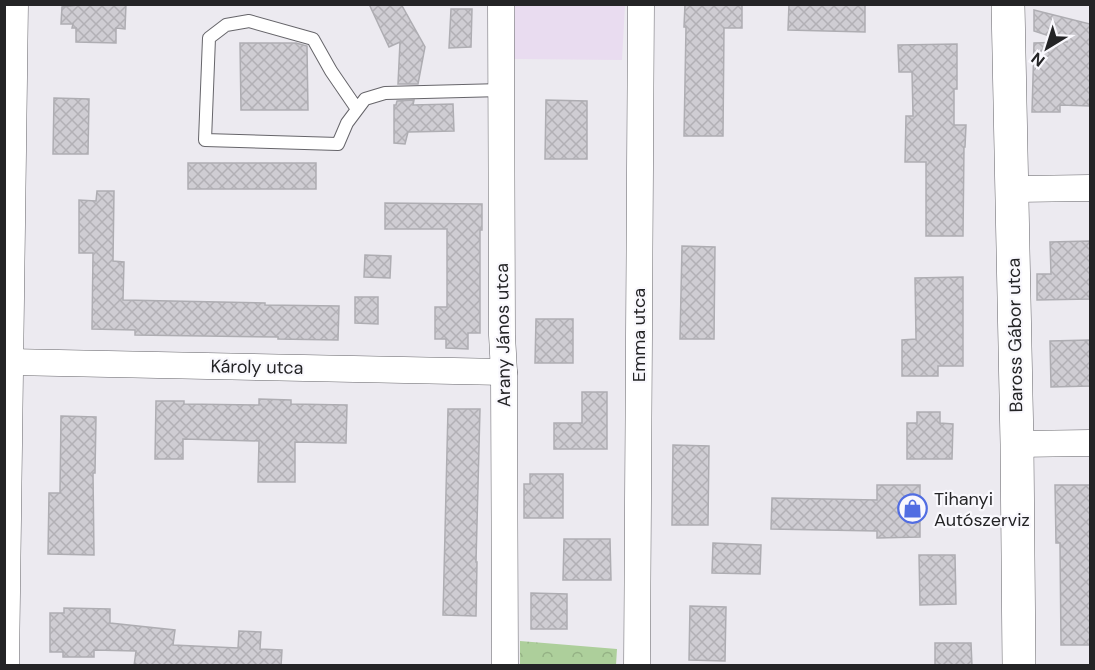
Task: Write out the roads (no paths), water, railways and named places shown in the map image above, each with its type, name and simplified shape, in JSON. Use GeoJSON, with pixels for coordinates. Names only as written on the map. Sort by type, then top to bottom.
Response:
{"type":"FeatureCollection","features":[{"type":"Feature","properties":{"kind":"street"},"geometry":{"type":"LineString","coordinates":[[6,666],[15,4]]}},
{"type":"Feature","properties":{"kind":"street","name":"Arany János utca"},"geometry":{"type":"LineString","coordinates":[[501,4],[505,666]]}},
{"type":"Feature","properties":{"kind":"street","name":"Emma utca"},"geometry":{"type":"LineString","coordinates":[[638,666],[641,4]]}},
{"type":"Feature","properties":{"kind":"street","name":"Baross Gábor utca"},"geometry":{"type":"LineString","coordinates":[[1008,4],[1019,666]]}},
{"type":"Feature","properties":{"kind":"street"},"geometry":{"type":"LineString","coordinates":[[1012,189],[1090,189]]}},
{"type":"Feature","properties":{"kind":"street","name":"Károly utca"},"geometry":{"type":"LineString","coordinates":[[10,362],[504,372]]}},
{"type":"Feature","properties":{"kind":"street"},"geometry":{"type":"LineString","coordinates":[[1017,444],[1090,443]]}},
{"type":"Feature","properties":{"kind":"lane"},"geometry":{"type":"LineString","coordinates":[[357,109],[313,39],[249,21],[226,25],[209,38],[206,140],[338,144],[347,123],[357,109],[364,99],[385,93],[502,90]]}},
{"type":"Feature","properties":{"kind":"place","name":"Tihanyi Autószerviz"},"geometry":{"type":"Point","coordinates":[913,509]}}]}
